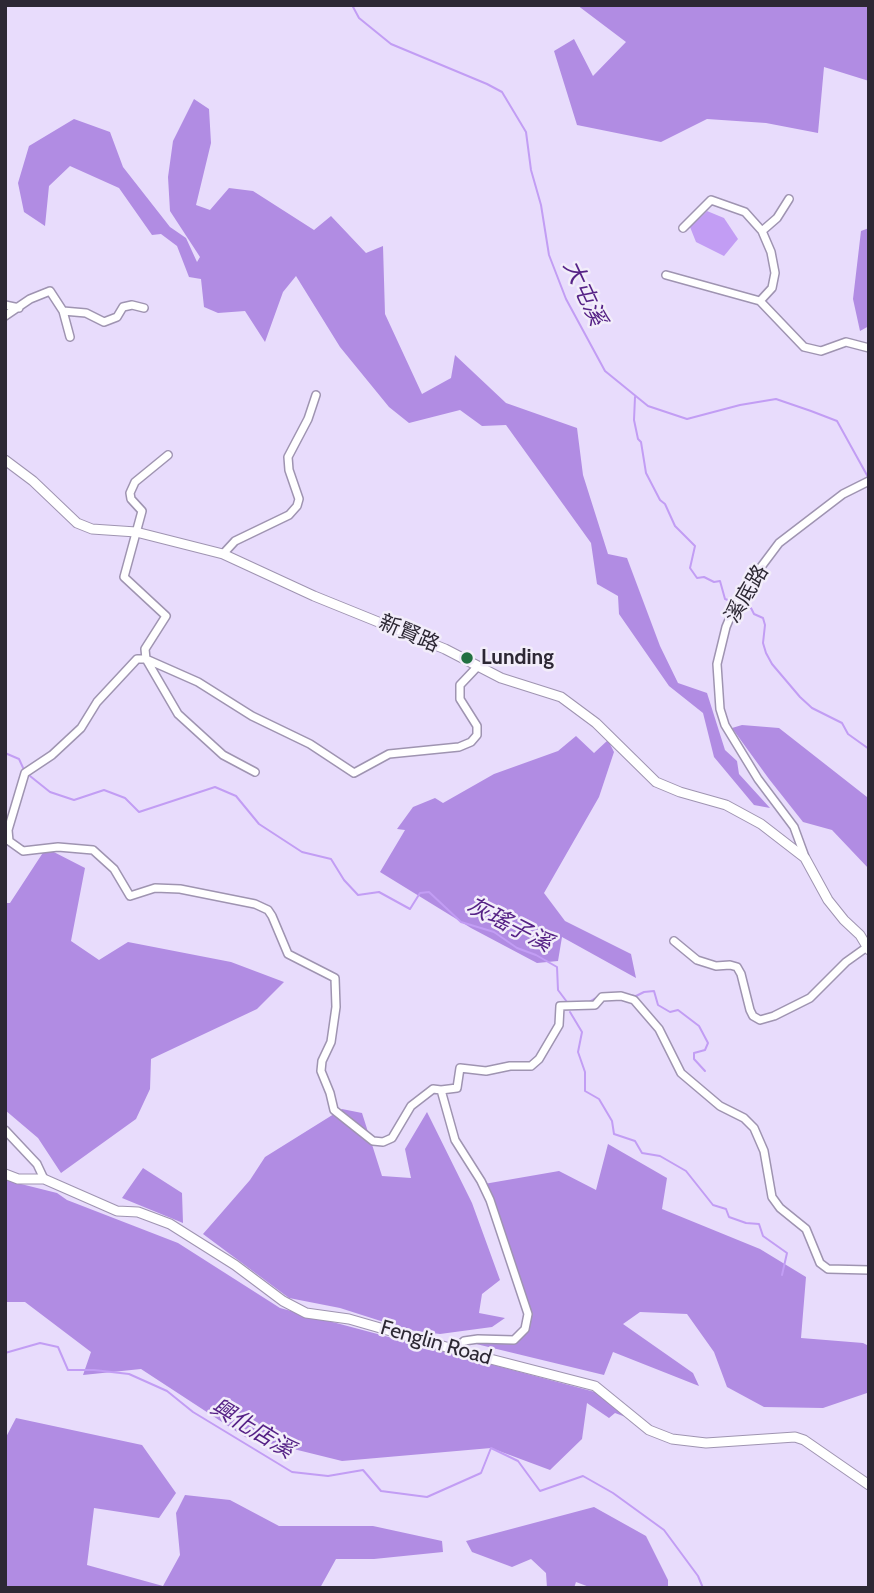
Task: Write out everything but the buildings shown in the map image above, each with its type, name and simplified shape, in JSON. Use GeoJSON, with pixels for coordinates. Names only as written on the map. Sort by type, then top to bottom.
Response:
{"type":"FeatureCollection","features":[{"type":"Feature","properties":{"kind":"street"},"geometry":{"type":"LineString","coordinates":[[762,231],[777,218],[789,199]]}},
{"type":"Feature","properties":{"kind":"street"},"geometry":{"type":"LineString","coordinates":[[683,228],[711,200],[744,212],[762,231],[771,252],[775,273],[772,288],[760,301]]}},
{"type":"Feature","properties":{"kind":"street"},"geometry":{"type":"LineString","coordinates":[[666,275],[760,301],[804,347],[821,351],[846,342],[869,348]]}},
{"type":"Feature","properties":{"kind":"street"},"geometry":{"type":"LineString","coordinates":[[5,316],[30,299],[50,291],[63,310],[70,337]]}},
{"type":"Feature","properties":{"kind":"street"},"geometry":{"type":"LineString","coordinates":[[5,304],[19,308]]}},
{"type":"Feature","properties":{"kind":"street"},"geometry":{"type":"LineString","coordinates":[[63,310],[86,313],[104,322],[117,317],[123,307],[132,305],[144,308]]}},
{"type":"Feature","properties":{"kind":"street"},"geometry":{"type":"LineString","coordinates":[[223,554],[235,541],[289,515],[297,506],[299,499],[289,470],[288,457],[309,419],[316,395]]}},
{"type":"Feature","properties":{"kind":"street"},"geometry":{"type":"LineString","coordinates":[[168,455],[135,482],[131,489],[131,499],[142,511],[124,577],[166,616],[145,649],[146,659],[178,714],[223,755],[255,772]]}},
{"type":"Feature","properties":{"kind":"street","name":"新賢路"},"geometry":{"type":"LineString","coordinates":[[5,460],[33,481],[77,523],[92,529],[136,532],[223,554],[314,596],[379,621],[501,678],[561,697],[596,723],[656,782],[726,805],[761,824],[805,858],[828,900],[860,935],[868,948]]}},
{"type":"Feature","properties":{"kind":"street","name":"溪底路"},"geometry":{"type":"LineString","coordinates":[[805,858],[794,827],[758,779],[725,725],[720,709],[717,664],[734,607],[779,543],[843,494],[866,482]]}},
{"type":"Feature","properties":{"kind":"street"},"geometry":{"type":"LineString","coordinates":[[478,666],[460,685],[460,699],[477,726],[477,735],[471,742],[459,747],[389,754],[354,773],[310,744],[252,716],[198,682],[146,659],[137,659],[97,702],[81,728],[52,755],[25,772],[8,830],[9,841],[23,850],[58,847],[93,850],[114,869],[130,896],[155,888],[180,889],[255,904],[268,910],[288,954],[335,978],[336,1007],[331,1042],[322,1061],[321,1071],[334,1111],[373,1141],[383,1142],[392,1138],[411,1107],[433,1089],[457,1088],[460,1068],[486,1071],[510,1066],[531,1066],[539,1059],[559,1025],[560,1006],[595,1005],[602,996],[621,996],[634,1000],[659,1030],[681,1073],[720,1106],[744,1118],[754,1128],[764,1151],[772,1197],[780,1208],[806,1228],[820,1263],[828,1269],[869,1270]]}},
{"type":"Feature","properties":{"kind":"street"},"geometry":{"type":"LineString","coordinates":[[674,941],[697,960],[716,966],[737,967],[750,1010],[753,1016],[760,1020],[810,998],[846,962],[868,948]]}},
{"type":"Feature","properties":{"kind":"street"},"geometry":{"type":"LineString","coordinates":[[441,1090],[455,1140],[490,1200],[528,1314],[525,1329],[514,1340],[464,1341],[455,1349]]}},
{"type":"Feature","properties":{"kind":"street"},"geometry":{"type":"LineString","coordinates":[[5,1130],[37,1164],[44,1180]]}},
{"type":"Feature","properties":{"kind":"street","name":"Fenglin Road"},"geometry":{"type":"LineString","coordinates":[[5,1174],[18,1179],[44,1180],[117,1210],[138,1212],[170,1224],[234,1265],[283,1301],[306,1313],[349,1318],[595,1386],[649,1430],[672,1439],[706,1443],[795,1437],[804,1440],[869,1485]]}},
{"type":"Feature","properties":{"kind":"shaded area"},"geometry":{"type":"Polygon","coordinates":[[[577,5],[869,5],[869,81],[824,67],[818,133],[766,123],[707,119],[661,142],[577,125],[554,51],[574,39],[593,76],[626,42],[577,5]]]}},
{"type":"Feature","properties":{"kind":"shaded area"},"geometry":{"type":"Polygon","coordinates":[[[194,99],[209,109],[211,143],[196,205],[210,210],[229,188],[253,191],[314,230],[331,216],[366,253],[383,246],[385,314],[422,394],[451,378],[455,355],[506,403],[577,428],[583,475],[608,554],[627,558],[660,646],[678,683],[707,693],[725,750],[737,761],[739,774],[770,808],[754,805],[714,757],[703,713],[669,686],[619,614],[618,596],[597,584],[591,543],[506,425],[482,426],[460,410],[409,423],[389,407],[340,347],[296,276],[283,292],[265,342],[245,311],[218,313],[204,307],[201,279],[189,277],[177,246],[161,234],[152,235],[119,188],[70,166],[49,186],[45,226],[24,212],[18,183],[29,146],[74,119],[110,132],[123,167],[170,227],[186,238],[197,262],[200,257],[170,211],[168,177],[173,141],[194,99]]]}},
{"type":"Feature","properties":{"kind":"shaded area"},"geometry":{"type":"Polygon","coordinates":[[[707,211],[724,218],[738,239],[724,256],[696,242],[690,227],[707,211]]]}},
{"type":"Feature","properties":{"kind":"shaded area"},"geometry":{"type":"Polygon","coordinates":[[[869,228],[869,326],[860,331],[853,299],[861,231],[869,228]]]}},
{"type":"Feature","properties":{"kind":"shaded area"},"geometry":{"type":"Polygon","coordinates":[[[742,725],[779,728],[867,797],[869,869],[832,830],[803,822],[732,728],[742,725]]]}},
{"type":"Feature","properties":{"kind":"shaded area"},"geometry":{"type":"Polygon","coordinates":[[[576,736],[594,753],[608,740],[614,752],[599,797],[544,893],[565,921],[631,954],[636,978],[562,937],[558,961],[537,963],[471,928],[380,872],[405,830],[397,829],[413,807],[435,798],[443,803],[494,774],[558,751],[576,736]]]}},
{"type":"Feature","properties":{"kind":"shaded area"},"geometry":{"type":"Polygon","coordinates":[[[46,848],[85,868],[71,941],[99,960],[128,942],[231,962],[284,982],[257,1009],[151,1059],[150,1089],[136,1119],[61,1173],[38,1138],[5,1110],[5,903],[10,903],[46,848]]]}},
{"type":"Feature","properties":{"kind":"shaded area"},"geometry":{"type":"Polygon","coordinates":[[[342,1109],[362,1113],[382,1176],[411,1178],[405,1149],[427,1112],[472,1203],[500,1280],[482,1294],[479,1313],[505,1318],[492,1327],[440,1334],[409,1330],[340,1308],[289,1298],[203,1234],[250,1180],[265,1157],[342,1109]]]}},
{"type":"Feature","properties":{"kind":"shaded area"},"geometry":{"type":"Polygon","coordinates":[[[608,1144],[667,1178],[662,1209],[760,1249],[806,1277],[801,1338],[863,1343],[869,1346],[869,1394],[823,1408],[764,1407],[727,1387],[714,1352],[687,1314],[640,1312],[623,1324],[693,1373],[699,1386],[613,1352],[604,1375],[472,1343],[525,1333],[523,1303],[484,1184],[559,1171],[596,1190],[608,1144]]]}},
{"type":"Feature","properties":{"kind":"shaded area"},"geometry":{"type":"Polygon","coordinates":[[[143,1168],[182,1193],[183,1223],[122,1198],[143,1168]]]}},
{"type":"Feature","properties":{"kind":"shaded area"},"geometry":{"type":"Polygon","coordinates":[[[5,1180],[57,1193],[67,1200],[178,1243],[280,1308],[595,1392],[631,1419],[615,1413],[609,1418],[587,1403],[582,1439],[550,1470],[491,1448],[342,1461],[245,1437],[141,1369],[83,1375],[91,1352],[25,1302],[5,1302],[5,1180]]]}},
{"type":"Feature","properties":{"kind":"shaded area"},"geometry":{"type":"Polygon","coordinates":[[[16,1418],[142,1445],[176,1493],[159,1518],[94,1508],[87,1565],[163,1586],[180,1555],[176,1513],[185,1495],[230,1500],[279,1526],[373,1526],[442,1541],[443,1552],[374,1559],[336,1559],[320,1588],[5,1588],[5,1439],[16,1418]]]}},
{"type":"Feature","properties":{"kind":"shaded area"},"geometry":{"type":"Polygon","coordinates":[[[594,1507],[646,1536],[668,1580],[668,1588],[592,1588],[576,1582],[574,1588],[547,1588],[546,1573],[531,1559],[512,1567],[472,1552],[466,1541],[594,1507]]]}},
{"type":"Feature","properties":{"kind":"waterway","name":"大屯溪"},"geometry":{"type":"LineString","coordinates":[[352,5],[359,18],[391,44],[502,92],[526,132],[549,255],[566,299],[605,371],[648,406],[687,419],[776,399],[837,421],[868,477]]}},
{"type":"Feature","properties":{"kind":"waterway"},"geometry":{"type":"LineString","coordinates":[[635,397],[634,420],[646,473],[675,526],[695,546],[690,568],[697,578],[720,581],[725,599],[734,602]]}},
{"type":"Feature","properties":{"kind":"waterway"},"geometry":{"type":"LineString","coordinates":[[739,604],[751,608],[754,614],[763,618],[763,643],[766,653],[800,697],[812,708],[842,723],[848,734],[869,749]]}},
{"type":"Feature","properties":{"kind":"waterway","name":"灰瑤子溪"},"geometry":{"type":"LineString","coordinates":[[5,753],[19,759],[25,772]]}},
{"type":"Feature","properties":{"kind":"waterway","name":"灰瑤子溪"},"geometry":{"type":"LineString","coordinates":[[30,776],[50,792],[74,800],[104,790],[125,798],[139,812],[215,787],[236,796],[259,824],[302,852],[331,859],[344,880],[358,895],[379,892],[410,909],[420,893],[429,892],[461,922],[494,932],[517,948],[557,967],[558,990],[567,1002]]}},
{"type":"Feature","properties":{"kind":"waterway"},"geometry":{"type":"LineString","coordinates":[[628,995],[636,996],[654,991],[658,1005],[670,1012],[678,1010],[699,1026],[708,1043],[705,1050],[694,1053],[694,1059],[705,1071]]}},
{"type":"Feature","properties":{"kind":"waterway"},"geometry":{"type":"LineString","coordinates":[[589,1002],[599,996]]}},
{"type":"Feature","properties":{"kind":"waterway"},"geometry":{"type":"LineString","coordinates":[[568,1002],[580,1002]]}},
{"type":"Feature","properties":{"kind":"waterway","name":"灰瑤子溪"},"geometry":{"type":"LineString","coordinates":[[570,1012],[582,1032],[578,1052],[585,1072],[585,1091],[599,1099],[612,1121],[614,1134],[635,1141],[642,1153],[660,1156],[686,1171],[713,1205],[726,1209],[729,1217],[759,1224],[763,1236],[787,1253],[782,1275]]}},
{"type":"Feature","properties":{"kind":"waterway","name":"興化店溪"},"geometry":{"type":"LineString","coordinates":[[5,1353],[40,1343],[58,1347],[68,1370],[129,1374],[167,1391],[193,1412],[292,1472],[328,1476],[363,1470],[381,1491],[427,1497],[481,1473],[491,1448],[518,1461],[540,1491],[583,1476],[613,1493],[664,1530],[698,1576],[703,1588]]}},
{"type":"Feature","properties":{"kind":"place","name":"Lunding"},"geometry":{"type":"Point","coordinates":[467,658]}}]}
